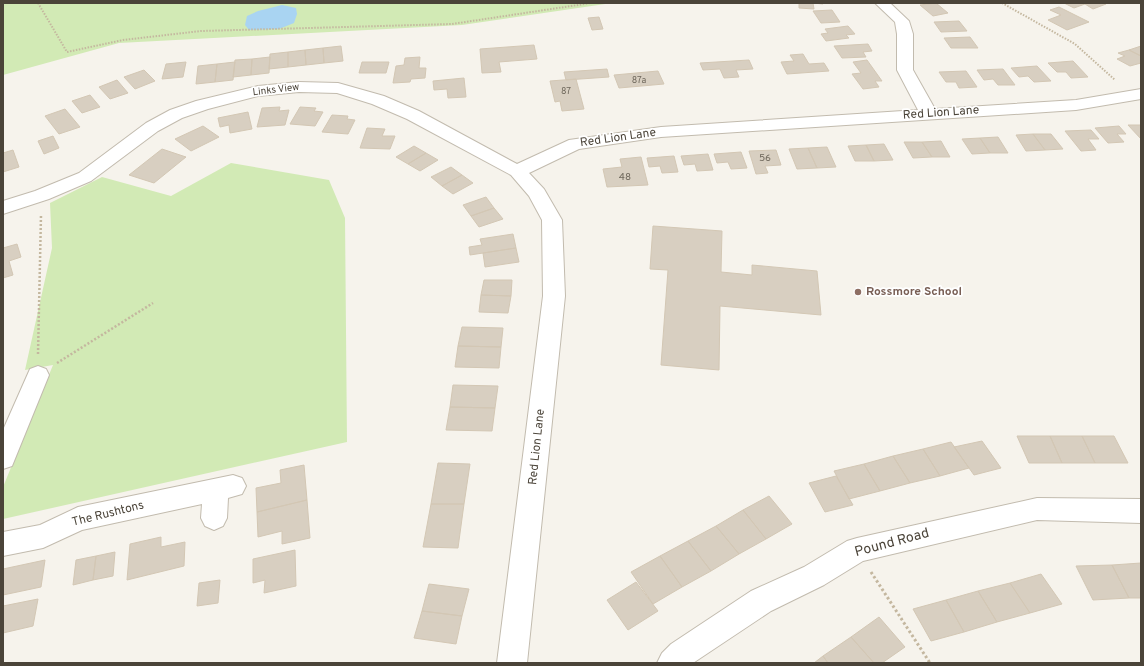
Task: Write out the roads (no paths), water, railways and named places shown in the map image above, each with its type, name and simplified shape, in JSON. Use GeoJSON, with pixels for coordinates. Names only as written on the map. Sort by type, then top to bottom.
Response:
{"type":"FeatureCollection","features":[{"type":"Feature","properties":{"kind":"street"},"geometry":{"type":"LineString","coordinates":[[883,9],[902,21],[906,34],[905,70],[929,114]]}},
{"type":"Feature","properties":{"kind":"street","name":"Links View"},"geometry":{"type":"LineString","coordinates":[[3,208],[42,195],[85,177],[152,127],[176,114],[202,105],[258,91],[299,87],[338,88],[378,100],[413,115],[517,171]]}},
{"type":"Feature","properties":{"kind":"street","name":"Red Lion Lane"},"geometry":{"type":"LineString","coordinates":[[512,663],[554,296],[552,220],[537,193],[517,171],[575,144],[660,132],[1076,105],[1137,95]]}},
{"type":"Feature","properties":{"kind":"street"},"geometry":{"type":"LineString","coordinates":[[3,459],[38,375]]}},
{"type":"Feature","properties":{"kind":"street","name":"The Rushtons"},"geometry":{"type":"LineString","coordinates":[[3,544],[43,536],[78,519],[224,488],[214,518]]}},
{"type":"Feature","properties":{"kind":"street","name":"Pound Road"},"geometry":{"type":"LineString","coordinates":[[672,663],[681,654],[761,601],[814,576],[856,550],[1037,509],[1141,511]]}},
{"type":"Feature","properties":{"kind":"water"},"geometry":{"type":"Polygon","coordinates":[[[282,5],[296,8],[297,14],[294,23],[279,29],[249,30],[245,25],[247,16],[258,11],[282,5]]]}},
{"type":"Feature","properties":{"kind":"place","name":"Rossmore School"},"geometry":{"type":"Point","coordinates":[858,292]}}]}
